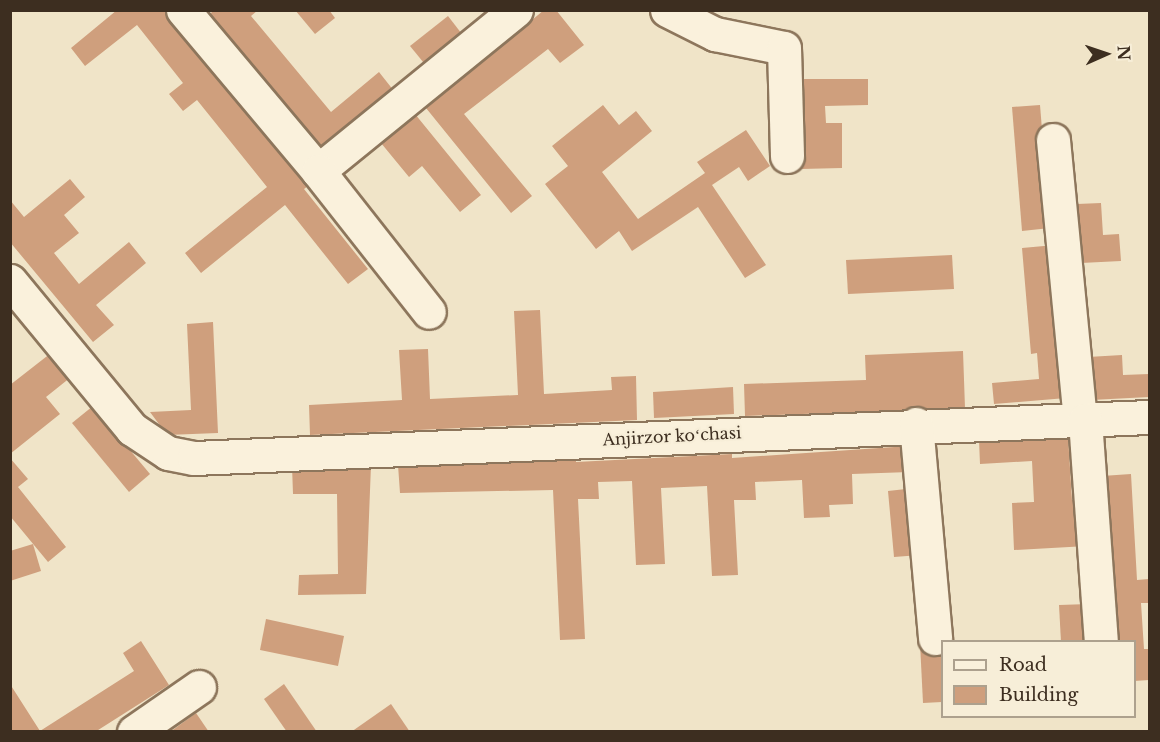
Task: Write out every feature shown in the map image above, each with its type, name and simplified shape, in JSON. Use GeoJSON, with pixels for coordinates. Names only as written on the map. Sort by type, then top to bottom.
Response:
{"type":"FeatureCollection","features":[{"type":"Feature","properties":{"kind":"street"},"geometry":{"type":"LineString","coordinates":[[183,10],[318,171],[429,312]]}},
{"type":"Feature","properties":{"kind":"street"},"geometry":{"type":"LineString","coordinates":[[318,171],[516,10]]}},
{"type":"Feature","properties":{"kind":"street"},"geometry":{"type":"LineString","coordinates":[[667,10],[715,34],[784,48],[787,156]]}},
{"type":"Feature","properties":{"kind":"street"},"geometry":{"type":"LineString","coordinates":[[1053,140],[1083,421],[1101,640]]}},
{"type":"Feature","properties":{"kind":"street","name":"Anjirzor koʻchasi"},"geometry":{"type":"LineString","coordinates":[[10,281],[132,429],[168,453],[194,458],[916,424],[1083,421],[1149,417]]}},
{"type":"Feature","properties":{"kind":"street"},"geometry":{"type":"LineString","coordinates":[[916,424],[935,638]]}},
{"type":"Feature","properties":{"kind":"street"},"geometry":{"type":"LineString","coordinates":[[134,732],[199,687]]}},
{"type":"Feature","properties":{"kind":"building"},"geometry":{"type":"Polygon","coordinates":[[[117,10],[164,10],[308,186],[304,189],[368,269],[348,284],[285,205],[201,273],[185,253],[267,187],[197,100],[183,111],[169,94],[183,83],[137,25],[85,66],[71,48],[117,10]]]}},
{"type":"Feature","properties":{"kind":"building"},"geometry":{"type":"Polygon","coordinates":[[[214,10],[258,10],[251,16],[331,112],[379,72],[394,91],[323,150],[210,14],[214,10]]]}},
{"type":"Feature","properties":{"kind":"building"},"geometry":{"type":"Polygon","coordinates":[[[295,10],[329,10],[335,18],[315,34],[295,10]]]}},
{"type":"Feature","properties":{"kind":"building"},"geometry":{"type":"Polygon","coordinates":[[[544,10],[556,10],[584,45],[560,63],[548,49],[464,114],[532,196],[511,213],[426,108],[544,10]]]}},
{"type":"Feature","properties":{"kind":"building"},"geometry":{"type":"Polygon","coordinates":[[[448,16],[465,38],[428,68],[410,46],[448,16]]]}},
{"type":"Feature","properties":{"kind":"building"},"geometry":{"type":"Polygon","coordinates":[[[800,79],[868,79],[868,105],[825,106],[826,123],[842,123],[842,168],[801,169],[800,79]]]}},
{"type":"Feature","properties":{"kind":"building"},"geometry":{"type":"Polygon","coordinates":[[[603,105],[619,125],[636,111],[652,131],[602,172],[638,219],[705,173],[697,162],[746,130],[770,166],[748,181],[739,167],[712,185],[766,265],[745,278],[698,207],[632,251],[619,231],[596,249],[545,184],[568,166],[552,146],[603,105]]]}},
{"type":"Feature","properties":{"kind":"building"},"geometry":{"type":"Polygon","coordinates":[[[1040,105],[1050,228],[1022,231],[1012,107],[1040,105]]]}},
{"type":"Feature","properties":{"kind":"building"},"geometry":{"type":"Polygon","coordinates":[[[415,114],[481,195],[460,212],[422,166],[409,177],[381,143],[415,114]]]}},
{"type":"Feature","properties":{"kind":"building"},"geometry":{"type":"Polygon","coordinates":[[[70,179],[85,197],[64,215],[79,233],[54,253],[79,284],[129,242],[146,263],[96,305],[114,325],[93,342],[10,242],[10,200],[24,217],[70,179]]]}},
{"type":"Feature","properties":{"kind":"building"},"geometry":{"type":"Polygon","coordinates":[[[1101,203],[1103,235],[1119,234],[1121,261],[1081,263],[1077,204],[1101,203]]]}},
{"type":"Feature","properties":{"kind":"building"},"geometry":{"type":"Polygon","coordinates":[[[1055,245],[1066,398],[994,404],[992,383],[1039,379],[1037,353],[1031,354],[1022,248],[1055,245]]]}},
{"type":"Feature","properties":{"kind":"building"},"geometry":{"type":"Polygon","coordinates":[[[952,255],[954,289],[848,294],[846,260],[952,255]]]}},
{"type":"Feature","properties":{"kind":"building"},"geometry":{"type":"Polygon","coordinates":[[[540,310],[544,394],[612,390],[611,377],[636,376],[637,420],[310,435],[309,405],[402,400],[399,350],[428,349],[430,399],[518,395],[514,311],[540,310]]]}},
{"type":"Feature","properties":{"kind":"building"},"geometry":{"type":"Polygon","coordinates":[[[213,322],[218,433],[167,435],[150,412],[191,410],[187,324],[213,322]]]}},
{"type":"Feature","properties":{"kind":"building"},"geometry":{"type":"Polygon","coordinates":[[[963,351],[965,408],[745,416],[744,384],[866,380],[865,355],[963,351]]]}},
{"type":"Feature","properties":{"kind":"building"},"geometry":{"type":"Polygon","coordinates":[[[51,353],[71,377],[46,397],[60,414],[10,454],[10,385],[51,353]]]}},
{"type":"Feature","properties":{"kind":"building"},"geometry":{"type":"Polygon","coordinates":[[[1122,355],[1123,375],[1149,374],[1149,397],[1091,400],[1088,357],[1122,355]]]}},
{"type":"Feature","properties":{"kind":"building"},"geometry":{"type":"Polygon","coordinates":[[[733,387],[734,414],[654,418],[653,392],[733,387]]]}},
{"type":"Feature","properties":{"kind":"building"},"geometry":{"type":"Polygon","coordinates":[[[93,406],[150,474],[129,492],[72,423],[93,406]]]}},
{"type":"Feature","properties":{"kind":"building"},"geometry":{"type":"Polygon","coordinates":[[[1068,436],[1072,500],[1084,499],[1087,546],[1014,550],[1012,503],[1034,502],[1032,461],[980,464],[979,440],[1068,436]]]}},
{"type":"Feature","properties":{"kind":"building"},"geometry":{"type":"Polygon","coordinates":[[[909,446],[910,472],[852,474],[853,504],[829,505],[830,517],[804,518],[802,480],[755,482],[756,500],[734,500],[738,575],[712,576],[707,486],[661,488],[665,564],[636,565],[632,481],[598,482],[599,499],[578,499],[585,639],[560,640],[553,490],[400,493],[398,465],[576,456],[576,462],[732,454],[732,458],[909,446]]]}},
{"type":"Feature","properties":{"kind":"building"},"geometry":{"type":"Polygon","coordinates":[[[10,458],[28,479],[18,487],[66,547],[48,562],[10,516],[10,458]]]}},
{"type":"Feature","properties":{"kind":"building"},"geometry":{"type":"Polygon","coordinates":[[[371,465],[366,594],[298,595],[299,575],[338,574],[337,494],[293,494],[292,466],[371,465]]]}},
{"type":"Feature","properties":{"kind":"building"},"geometry":{"type":"Polygon","coordinates":[[[1131,474],[1137,580],[1149,579],[1149,603],[1141,603],[1144,649],[1149,649],[1149,680],[1136,681],[1136,640],[1112,640],[1102,476],[1131,474]]]}},
{"type":"Feature","properties":{"kind":"building"},"geometry":{"type":"Polygon","coordinates":[[[915,488],[920,555],[894,557],[888,491],[915,488]]]}},
{"type":"Feature","properties":{"kind":"building"},"geometry":{"type":"Polygon","coordinates":[[[33,544],[41,571],[10,581],[10,551],[33,544]]]}},
{"type":"Feature","properties":{"kind":"building"},"geometry":{"type":"Polygon","coordinates":[[[1089,604],[1091,640],[1061,640],[1059,605],[1089,604]]]}},
{"type":"Feature","properties":{"kind":"building"},"geometry":{"type":"Polygon","coordinates":[[[266,619],[344,636],[338,666],[260,650],[266,619]]]}},
{"type":"Feature","properties":{"kind":"building"},"geometry":{"type":"Polygon","coordinates":[[[141,641],[169,685],[95,732],[10,732],[10,684],[40,731],[134,671],[123,653],[141,641]]]}},
{"type":"Feature","properties":{"kind":"building"},"geometry":{"type":"Polygon","coordinates":[[[941,642],[941,702],[923,703],[920,643],[941,642]]]}},
{"type":"Feature","properties":{"kind":"building"},"geometry":{"type":"Polygon","coordinates":[[[284,684],[317,732],[287,732],[264,699],[284,684]]]}},
{"type":"Feature","properties":{"kind":"building"},"geometry":{"type":"Polygon","coordinates":[[[391,704],[410,732],[351,732],[391,704]]]}},
{"type":"Feature","properties":{"kind":"building"},"geometry":{"type":"Polygon","coordinates":[[[196,713],[209,732],[170,732],[196,713]]]}}]}
